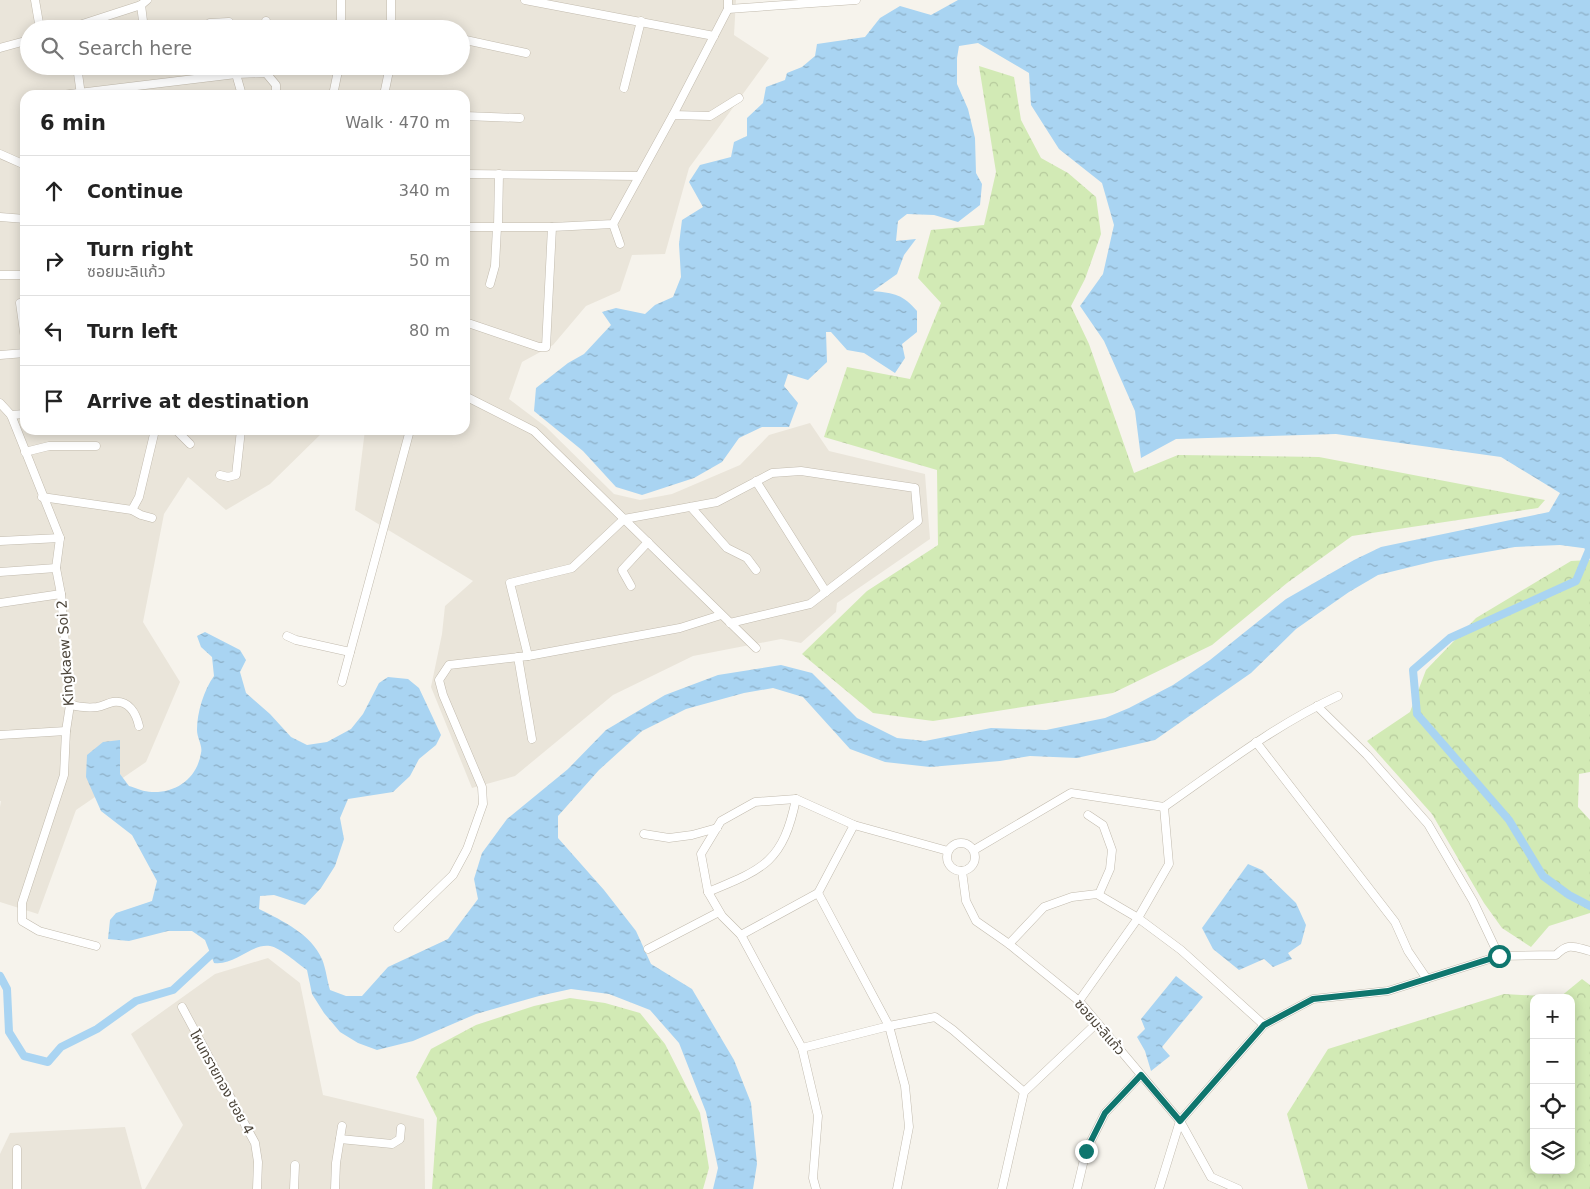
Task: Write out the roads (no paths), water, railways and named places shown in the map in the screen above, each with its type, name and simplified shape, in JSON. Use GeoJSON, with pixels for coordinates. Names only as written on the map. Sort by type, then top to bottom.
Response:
{"type":"FeatureCollection","features":[{"type":"Feature","properties":{"kind":"street"},"geometry":{"type":"LineString","coordinates":[[35,0],[38,20]]}},
{"type":"Feature","properties":{"kind":"street"},"geometry":{"type":"LineString","coordinates":[[341,0],[341,20]]}},
{"type":"Feature","properties":{"kind":"street"},"geometry":{"type":"LineString","coordinates":[[391,0],[391,20]]}},
{"type":"Feature","properties":{"kind":"street"},"geometry":{"type":"LineString","coordinates":[[525,0],[714,36]]}},
{"type":"Feature","properties":{"kind":"street"},"geometry":{"type":"LineString","coordinates":[[620,244],[613,224],[674,115],[728,9],[728,0]]}},
{"type":"Feature","properties":{"kind":"street"},"geometry":{"type":"LineString","coordinates":[[728,9],[856,0]]}},
{"type":"Feature","properties":{"kind":"street"},"geometry":{"type":"LineString","coordinates":[[92,20],[138,3],[142,20]]}},
{"type":"Feature","properties":{"kind":"street"},"geometry":{"type":"LineString","coordinates":[[624,88],[641,21]]}},
{"type":"Feature","properties":{"kind":"street"},"geometry":{"type":"LineString","coordinates":[[0,48],[20,42]]}},
{"type":"Feature","properties":{"kind":"street"},"geometry":{"type":"LineString","coordinates":[[470,42],[526,53]]}},
{"type":"Feature","properties":{"kind":"street"},"geometry":{"type":"LineString","coordinates":[[78,75],[80,90]]}},
{"type":"Feature","properties":{"kind":"street"},"geometry":{"type":"LineString","coordinates":[[112,90],[228,75]]}},
{"type":"Feature","properties":{"kind":"street"},"geometry":{"type":"LineString","coordinates":[[236,75],[241,90]]}},
{"type":"Feature","properties":{"kind":"street"},"geometry":{"type":"LineString","coordinates":[[269,75],[276,85],[276,90]]}},
{"type":"Feature","properties":{"kind":"street"},"geometry":{"type":"LineString","coordinates":[[335,90],[337,75]]}},
{"type":"Feature","properties":{"kind":"street"},"geometry":{"type":"LineString","coordinates":[[385,90],[388,75]]}},
{"type":"Feature","properties":{"kind":"street"},"geometry":{"type":"LineString","coordinates":[[674,115],[710,116],[739,98]]}},
{"type":"Feature","properties":{"kind":"street"},"geometry":{"type":"LineString","coordinates":[[470,116],[520,118]]}},
{"type":"Feature","properties":{"kind":"street"},"geometry":{"type":"LineString","coordinates":[[0,154],[20,163]]}},
{"type":"Feature","properties":{"kind":"street"},"geometry":{"type":"LineString","coordinates":[[470,174],[640,176]]}},
{"type":"Feature","properties":{"kind":"street"},"geometry":{"type":"LineString","coordinates":[[490,284],[495,266],[499,174]]}},
{"type":"Feature","properties":{"kind":"street"},"geometry":{"type":"LineString","coordinates":[[0,218],[20,219]]}},
{"type":"Feature","properties":{"kind":"street"},"geometry":{"type":"LineString","coordinates":[[470,227],[552,227],[613,224]]}},
{"type":"Feature","properties":{"kind":"street"},"geometry":{"type":"LineString","coordinates":[[470,324],[539,347],[546,347],[552,227]]}},
{"type":"Feature","properties":{"kind":"street"},"geometry":{"type":"LineString","coordinates":[[0,275],[20,275]]}},
{"type":"Feature","properties":{"kind":"street"},"geometry":{"type":"LineString","coordinates":[[0,355],[20,353]]}},
{"type":"Feature","properties":{"kind":"street"},"geometry":{"type":"LineString","coordinates":[[470,399],[534,431],[756,648]]}},
{"type":"Feature","properties":{"kind":"street"},"geometry":{"type":"LineString","coordinates":[[0,403],[10,415],[60,538],[0,541]]}},
{"type":"Feature","properties":{"kind":"street"},"geometry":{"type":"LineString","coordinates":[[10,415],[20,414]]}},
{"type":"Feature","properties":{"kind":"street"},"geometry":{"type":"LineString","coordinates":[[132,510],[139,496],[154,435]]}},
{"type":"Feature","properties":{"kind":"street"},"geometry":{"type":"LineString","coordinates":[[181,435],[190,444]]}},
{"type":"Feature","properties":{"kind":"street"},"geometry":{"type":"LineString","coordinates":[[220,475],[228,477],[236,475],[240,435]]}},
{"type":"Feature","properties":{"kind":"street"},"geometry":{"type":"LineString","coordinates":[[342,682],[409,435]]}},
{"type":"Feature","properties":{"kind":"street"},"geometry":{"type":"LineString","coordinates":[[25,452],[50,446],[96,446]]}},
{"type":"Feature","properties":{"kind":"street"},"geometry":{"type":"LineString","coordinates":[[528,656],[510,583],[572,568],[624,519],[717,502],[772,473],[801,471],[915,488],[918,521],[810,604],[730,623]]}},
{"type":"Feature","properties":{"kind":"street"},"geometry":{"type":"LineString","coordinates":[[756,481],[826,592]]}},
{"type":"Feature","properties":{"kind":"street"},"geometry":{"type":"LineString","coordinates":[[42,497],[132,510],[152,518]]}},
{"type":"Feature","properties":{"kind":"street"},"geometry":{"type":"LineString","coordinates":[[691,507],[727,548],[747,558],[756,570]]}},
{"type":"Feature","properties":{"kind":"street","name":"Kingkaew Soi 2"},"geometry":{"type":"LineString","coordinates":[[60,538],[56,568],[61,594],[70,705],[66,731],[64,775],[22,903],[22,921],[39,931],[96,946]]}},
{"type":"Feature","properties":{"kind":"street"},"geometry":{"type":"LineString","coordinates":[[631,586],[622,570],[648,542]]}},
{"type":"Feature","properties":{"kind":"street"},"geometry":{"type":"LineString","coordinates":[[0,572],[56,568]]}},
{"type":"Feature","properties":{"kind":"street"},"geometry":{"type":"LineString","coordinates":[[0,603],[61,594]]}},
{"type":"Feature","properties":{"kind":"street"},"geometry":{"type":"LineString","coordinates":[[398,928],[453,875],[467,849],[483,804],[482,787],[443,695],[439,680],[449,665],[528,656],[680,628],[721,615]]}},
{"type":"Feature","properties":{"kind":"street"},"geometry":{"type":"LineString","coordinates":[[287,636],[296,640],[350,652]]}},
{"type":"Feature","properties":{"kind":"street"},"geometry":{"type":"LineString","coordinates":[[518,657],[532,739]]}},
{"type":"Feature","properties":{"kind":"street"},"geometry":{"type":"LineString","coordinates":[[974,850],[1071,793],[1164,807],[1256,742],[1317,706],[1338,696]]}},
{"type":"Feature","properties":{"kind":"street"},"geometry":{"type":"LineString","coordinates":[[70,705],[80,708],[97,707],[114,702],[123,703],[132,708],[139,726]]}},
{"type":"Feature","properties":{"kind":"street"},"geometry":{"type":"LineString","coordinates":[[1317,706],[1367,755],[1428,824],[1474,901],[1499,956]]}},
{"type":"Feature","properties":{"kind":"street"},"geometry":{"type":"LineString","coordinates":[[0,735],[66,731]]}},
{"type":"Feature","properties":{"kind":"street"},"geometry":{"type":"LineString","coordinates":[[1256,742],[1395,922],[1408,951],[1427,979]]}},
{"type":"Feature","properties":{"kind":"street"},"geometry":{"type":"LineString","coordinates":[[708,892],[750,874],[766,864],[784,841],[796,799]]}},
{"type":"Feature","properties":{"kind":"street"},"geometry":{"type":"LineString","coordinates":[[816,1189],[813,1178],[818,1116],[802,1048],[741,936],[720,912],[708,892],[701,854],[721,821],[755,802],[796,799],[854,825],[948,851]]}},
{"type":"Feature","properties":{"kind":"street"},"geometry":{"type":"LineString","coordinates":[[1078,1001],[1138,918],[1169,864],[1164,807]]}},
{"type":"Feature","properties":{"kind":"street"},"geometry":{"type":"LineString","coordinates":[[1088,815],[1103,825],[1112,850],[1110,869],[1098,894]]}},
{"type":"Feature","properties":{"kind":"street"},"geometry":{"type":"LineString","coordinates":[[741,936],[818,893],[854,825]]}},
{"type":"Feature","properties":{"kind":"street"},"geometry":{"type":"LineString","coordinates":[[644,834],[669,838],[692,835],[717,828]]}},
{"type":"Feature","properties":{"kind":"street"},"geometry":{"type":"LineString","coordinates":[[963,843],[974,850],[974,864],[971,867],[957,870],[950,865],[948,851],[954,844],[963,843]]}},
{"type":"Feature","properties":{"kind":"street","name":"ซอยมะลิแก้ว"},"geometry":{"type":"LineString","coordinates":[[962,870],[966,901],[976,921],[1009,944],[1078,1001],[1180,1121],[1211,1177],[1238,1189]]}},
{"type":"Feature","properties":{"kind":"street"},"geometry":{"type":"LineString","coordinates":[[818,893],[889,1026],[905,1086],[909,1127],[897,1189]]}},
{"type":"Feature","properties":{"kind":"street"},"geometry":{"type":"LineString","coordinates":[[1009,944],[1044,906],[1072,897],[1098,894],[1138,918],[1181,950],[1264,1025]]}},
{"type":"Feature","properties":{"kind":"street"},"geometry":{"type":"LineString","coordinates":[[648,949],[720,912]]}},
{"type":"Feature","properties":{"kind":"street"},"geometry":{"type":"LineString","coordinates":[[1159,1189],[1180,1121],[1264,1025],[1313,999],[1388,991],[1499,956],[1556,954],[1564,947],[1573,946],[1590,951]]}},
{"type":"Feature","properties":{"kind":"street","name":"โหนทรายทอง ซอย 4"},"geometry":{"type":"LineString","coordinates":[[182,1008],[256,1143],[258,1162],[257,1189]]}},
{"type":"Feature","properties":{"kind":"street"},"geometry":{"type":"LineString","coordinates":[[802,1048],[889,1026],[935,1017],[953,1030],[1024,1092]]}},
{"type":"Feature","properties":{"kind":"street"},"geometry":{"type":"LineString","coordinates":[[1002,1189],[1024,1092],[1097,1022]]}},
{"type":"Feature","properties":{"kind":"street"},"geometry":{"type":"LineString","coordinates":[[1077,1189],[1086,1151],[1105,1113],[1141,1075]]}},
{"type":"Feature","properties":{"kind":"street"},"geometry":{"type":"LineString","coordinates":[[335,1189],[342,1126]]}},
{"type":"Feature","properties":{"kind":"street"},"geometry":{"type":"LineString","coordinates":[[340,1139],[392,1144],[400,1139],[401,1128]]}},
{"type":"Feature","properties":{"kind":"street"},"geometry":{"type":"LineString","coordinates":[[17,1149],[17,1189]]}},
{"type":"Feature","properties":{"kind":"street"},"geometry":{"type":"LineString","coordinates":[[294,1189],[295,1165]]}},
{"type":"Feature","properties":{"kind":"water"},"geometry":{"type":"Polygon","coordinates":[[[958,0],[1590,0],[1590,549],[1560,545],[1515,547],[1435,561],[1378,575],[1349,592],[1296,629],[1251,673],[1155,740],[1077,758],[1030,756],[1000,761],[930,767],[885,762],[850,749],[803,697],[773,688],[744,693],[686,709],[642,731],[599,770],[558,816],[558,838],[604,890],[636,931],[651,964],[692,989],[734,1060],[751,1103],[757,1164],[753,1189],[713,1189],[718,1168],[706,1112],[679,1043],[650,1010],[609,994],[571,989],[539,996],[476,1014],[413,1041],[377,1050],[358,1043],[340,1032],[324,1013],[312,994],[307,970],[274,947],[263,946],[229,961],[214,963],[205,940],[192,931],[168,931],[129,941],[108,939],[110,920],[116,913],[152,901],[157,881],[132,835],[101,811],[86,777],[87,755],[103,742],[120,740],[120,774],[129,786],[146,791],[161,792],[170,790],[190,777],[199,762],[201,750],[197,730],[200,709],[204,694],[214,676],[212,657],[201,647],[197,636],[205,632],[240,650],[246,660],[240,672],[246,693],[270,714],[291,737],[307,745],[327,742],[351,729],[363,714],[379,683],[388,677],[408,679],[419,688],[441,735],[436,745],[419,759],[410,776],[393,792],[348,799],[340,818],[344,839],[335,866],[321,888],[305,905],[274,895],[260,896],[259,909],[304,935],[317,950],[322,959],[330,990],[346,996],[362,996],[388,967],[448,939],[478,899],[474,879],[482,853],[507,819],[568,769],[606,730],[665,695],[718,675],[781,665],[812,673],[857,718],[897,738],[925,741],[991,728],[1046,730],[1105,718],[1173,685],[1210,660],[1286,599],[1354,560],[1381,547],[1549,512],[1560,493],[1501,457],[1336,434],[1176,439],[1141,458],[1135,411],[1104,341],[1080,306],[1103,274],[1114,225],[1102,183],[1059,149],[1031,105],[1029,73],[978,43],[959,46],[957,84],[968,109],[975,138],[976,173],[982,184],[980,205],[958,222],[934,215],[907,214],[898,221],[896,241],[916,239],[904,255],[897,274],[873,291],[903,298],[917,311],[917,332],[902,344],[905,358],[895,373],[864,353],[847,350],[831,332],[826,332],[827,362],[808,380],[788,374],[784,386],[798,403],[789,427],[762,427],[739,438],[722,462],[694,478],[642,495],[616,487],[583,451],[534,411],[536,388],[568,363],[584,354],[611,325],[602,312],[616,308],[645,314],[655,305],[673,297],[681,277],[679,244],[682,220],[703,207],[689,182],[700,165],[731,157],[734,142],[747,136],[747,118],[763,103],[766,87],[785,80],[787,73],[802,67],[815,56],[817,44],[865,37],[880,18],[900,6],[931,15],[958,0]]]}},
{"type":"Feature","properties":{"kind":"water"},"geometry":{"type":"Polygon","coordinates":[[[1248,864],[1262,870],[1296,903],[1306,925],[1301,944],[1288,953],[1292,959],[1273,967],[1264,959],[1239,970],[1213,949],[1202,928],[1248,864]]]}},
{"type":"Feature","properties":{"kind":"water"},"geometry":{"type":"Polygon","coordinates":[[[1176,976],[1203,997],[1162,1047],[1170,1056],[1151,1071],[1145,1051],[1137,1037],[1145,1029],[1141,1019],[1176,976]]]}},
{"type":"Feature","properties":{"kind":"waterway"},"geometry":{"type":"LineString","coordinates":[[1587,541],[1589,550],[1576,581],[1450,638],[1413,670],[1417,714],[1509,820],[1543,876],[1569,895],[1590,906]]}},
{"type":"Feature","properties":{"kind":"waterway"},"geometry":{"type":"LineString","coordinates":[[0,976],[7,989],[9,1032],[24,1056],[48,1062],[61,1047],[97,1029],[136,1001],[173,990],[217,949]]}}]}
